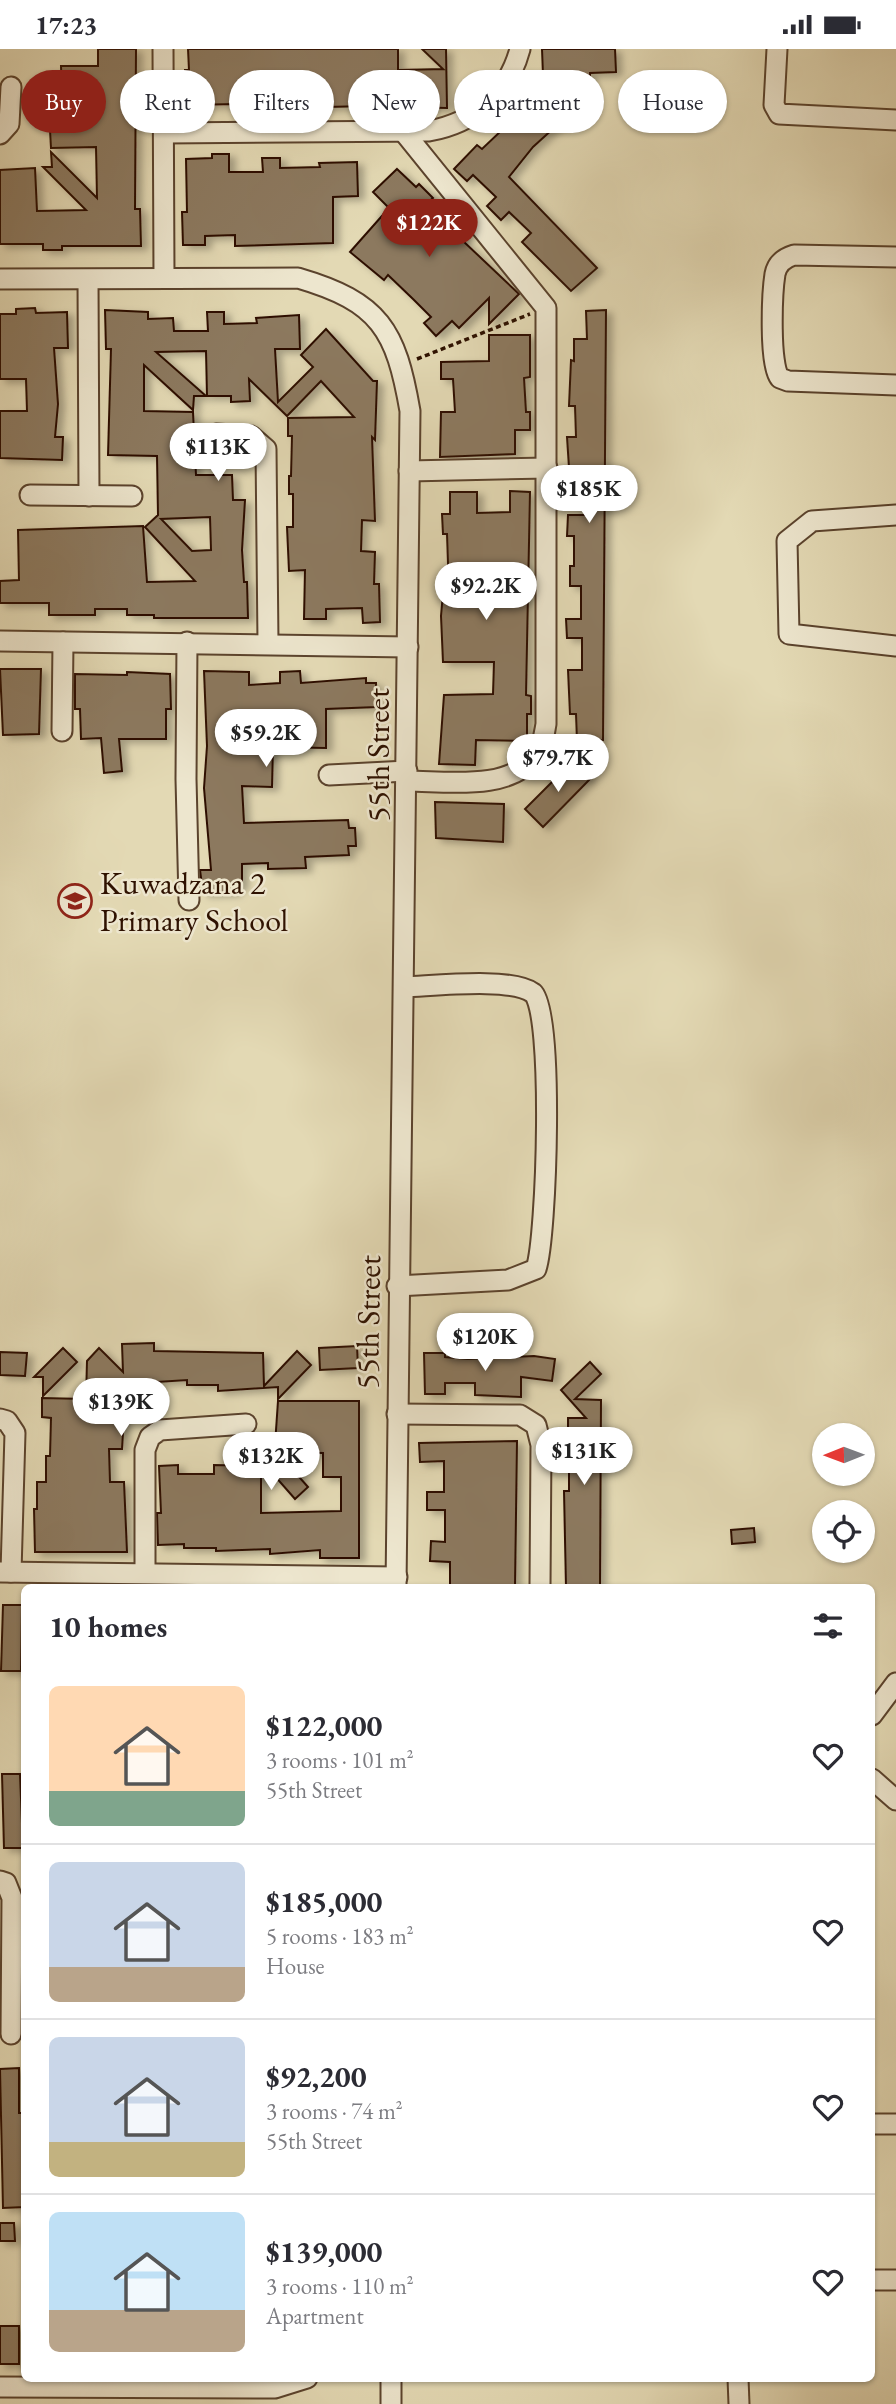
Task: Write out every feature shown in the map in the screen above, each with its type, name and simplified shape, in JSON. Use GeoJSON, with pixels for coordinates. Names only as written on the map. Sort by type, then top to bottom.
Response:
{"type":"FeatureCollection","features":[{"type":"Feature","properties":{"kind":"street"},"geometry":{"type":"LineString","coordinates":[[163,49],[164,70]]}},
{"type":"Feature","properties":{"kind":"street"},"geometry":{"type":"LineString","coordinates":[[440,127],[453,126],[475,115],[503,87],[514,69],[520,49]]}},
{"type":"Feature","properties":{"kind":"street"},"geometry":{"type":"LineString","coordinates":[[777,49],[774,105],[779,114],[896,120]]}},
{"type":"Feature","properties":{"kind":"street"},"geometry":{"type":"LineString","coordinates":[[0,134],[9,124],[11,87]]}},
{"type":"Feature","properties":{"kind":"street"},"geometry":{"type":"LineString","coordinates":[[215,133],[348,131]]}},
{"type":"Feature","properties":{"kind":"street"},"geometry":{"type":"LineString","coordinates":[[164,277],[165,133]]}},
{"type":"Feature","properties":{"kind":"street"},"geometry":{"type":"LineString","coordinates":[[329,775],[498,778],[531,762],[542,744],[546,724],[546,308],[404,133]]}},
{"type":"Feature","properties":{"kind":"street"},"geometry":{"type":"LineString","coordinates":[[896,257],[793,255],[785,258],[775,273],[773,365],[780,378],[788,381],[896,386]]}},
{"type":"Feature","properties":{"kind":"street","name":"55th Street"},"geometry":{"type":"LineString","coordinates":[[0,279],[298,278],[323,285],[360,303],[387,331],[402,365],[410,411],[405,987],[397,1286],[396,1582]]}},
{"type":"Feature","properties":{"kind":"street"},"geometry":{"type":"LineString","coordinates":[[88,280],[89,496]]}},
{"type":"Feature","properties":{"kind":"street"},"geometry":{"type":"LineString","coordinates":[[216,434],[251,436],[265,449],[268,643]]}},
{"type":"Feature","properties":{"kind":"street"},"geometry":{"type":"LineString","coordinates":[[409,471],[547,468]]}},
{"type":"Feature","properties":{"kind":"street"},"geometry":{"type":"LineString","coordinates":[[30,495],[132,496]]}},
{"type":"Feature","properties":{"kind":"street"},"geometry":{"type":"LineString","coordinates":[[896,515],[812,521],[787,541],[789,634],[896,646]]}},
{"type":"Feature","properties":{"kind":"street"},"geometry":{"type":"LineString","coordinates":[[0,641],[408,647]]}},
{"type":"Feature","properties":{"kind":"street"},"geometry":{"type":"LineString","coordinates":[[62,731],[63,642]]}},
{"type":"Feature","properties":{"kind":"street"},"geometry":{"type":"LineString","coordinates":[[187,642],[186,779],[190,900]]}},
{"type":"Feature","properties":{"kind":"street"},"geometry":{"type":"LineString","coordinates":[[397,1286],[519,1279],[536,1269],[548,1107],[543,1016],[537,997],[530,991],[508,985],[405,987]]}},
{"type":"Feature","properties":{"kind":"street"},"geometry":{"type":"LineString","coordinates":[[397,1414],[520,1415],[536,1425],[541,1445],[540,1584]]}},
{"type":"Feature","properties":{"kind":"street"},"geometry":{"type":"LineString","coordinates":[[0,1419],[7,1421],[15,1433],[6,1572],[145,1573],[218,1581],[396,1582]]}},
{"type":"Feature","properties":{"kind":"street"},"geometry":{"type":"LineString","coordinates":[[145,1573],[145,1450],[150,1437],[160,1430],[246,1424]]}},
{"type":"Feature","properties":{"kind":"street"},"geometry":{"type":"LineString","coordinates":[[875,1711],[896,1683]]}},
{"type":"Feature","properties":{"kind":"street"},"geometry":{"type":"LineString","coordinates":[[875,1782],[896,1800]]}},
{"type":"Feature","properties":{"kind":"street"},"geometry":{"type":"LineString","coordinates":[[0,1881],[6,1883],[12,1898],[12,2034]]}},
{"type":"Feature","properties":{"kind":"street"},"geometry":{"type":"LineString","coordinates":[[875,2124],[896,2124]]}},
{"type":"Feature","properties":{"kind":"street"},"geometry":{"type":"LineString","coordinates":[[875,2280],[896,2280]]}},
{"type":"Feature","properties":{"kind":"street"},"geometry":{"type":"LineString","coordinates":[[0,2387],[275,2388],[294,2382]]}},
{"type":"Feature","properties":{"kind":"street"},"geometry":{"type":"LineString","coordinates":[[391,2382],[391,2404]]}},
{"type":"Feature","properties":{"kind":"street"},"geometry":{"type":"LineString","coordinates":[[738,2382],[738,2404]]}},
{"type":"Feature","properties":{"kind":"path"},"geometry":{"type":"LineString","coordinates":[[402,365],[546,308]]}},
{"type":"Feature","properties":{"kind":"building"},"geometry":{"type":"Polygon","coordinates":[[[98,49],[136,49],[136,70],[120,70],[120,133],[135,133],[135,209],[140,209],[141,246],[62,246],[62,250],[43,250],[43,244],[0,244],[0,170],[35,168],[37,211],[86,210],[43,167],[52,167],[51,152],[97,198],[96,147],[51,148],[50,133],[106,133],[106,70],[61,70],[61,66],[98,66],[98,49]]]}},
{"type":"Feature","properties":{"kind":"building"},"geometry":{"type":"Polygon","coordinates":[[[188,49],[398,49],[398,70],[348,70],[348,106],[334,107],[334,70],[229,70],[229,104],[215,104],[215,70],[189,70],[188,49]]]}},
{"type":"Feature","properties":{"kind":"building"},"geometry":{"type":"Polygon","coordinates":[[[422,49],[446,49],[447,108],[440,108],[440,70],[398,70],[443,69],[422,49]]]}},
{"type":"Feature","properties":{"kind":"building"},"geometry":{"type":"Polygon","coordinates":[[[542,49],[615,49],[616,72],[543,70],[542,49]]]}},
{"type":"Feature","properties":{"kind":"building"},"geometry":{"type":"Polygon","coordinates":[[[499,133],[548,133],[533,147],[509,177],[597,268],[571,291],[522,242],[531,233],[509,212],[501,220],[487,206],[496,197],[473,175],[467,181],[454,169],[477,145],[482,149],[499,133]]]}},
{"type":"Feature","properties":{"kind":"building"},"geometry":{"type":"Polygon","coordinates":[[[212,154],[229,154],[229,172],[263,172],[262,158],[280,158],[280,168],[320,167],[319,163],[357,162],[358,196],[333,197],[333,243],[235,246],[235,235],[205,236],[205,245],[183,245],[182,212],[187,212],[186,159],[212,158],[212,154]]]}},
{"type":"Feature","properties":{"kind":"building"},"geometry":{"type":"Polygon","coordinates":[[[397,169],[416,187],[419,184],[433,198],[425,205],[519,294],[489,324],[489,298],[459,328],[452,321],[436,336],[424,323],[431,317],[413,299],[388,275],[384,280],[350,252],[389,208],[373,192],[397,169]]]}},
{"type":"Feature","properties":{"kind":"building"},"geometry":{"type":"Polygon","coordinates":[[[35,308],[36,313],[67,312],[68,348],[54,348],[58,404],[55,437],[63,437],[62,460],[0,458],[0,411],[27,411],[26,379],[0,379],[0,314],[16,314],[16,309],[35,308]]]}},
{"type":"Feature","properties":{"kind":"building"},"geometry":{"type":"Polygon","coordinates":[[[105,310],[148,312],[148,319],[173,318],[174,331],[208,331],[207,312],[224,312],[224,324],[257,323],[256,318],[299,315],[300,349],[275,349],[278,402],[313,367],[301,355],[326,329],[373,381],[377,381],[375,440],[372,437],[375,521],[362,520],[361,551],[375,552],[374,584],[379,584],[380,622],[363,623],[362,608],[326,609],[326,619],[304,619],[305,570],[289,571],[287,527],[293,527],[293,494],[289,494],[292,436],[288,436],[288,418],[354,417],[321,381],[287,416],[249,379],[250,401],[231,402],[231,396],[207,396],[206,351],[156,352],[206,396],[194,396],[193,410],[144,365],[144,411],[193,412],[196,475],[232,475],[233,500],[245,500],[242,550],[244,582],[247,582],[248,618],[154,618],[154,615],[127,615],[127,609],[95,609],[95,615],[49,615],[49,603],[0,603],[0,581],[19,580],[18,530],[143,526],[147,582],[195,581],[145,527],[158,515],[157,456],[108,455],[111,349],[106,349],[105,310]],[[210,517],[161,519],[192,551],[211,550],[210,517]]]}},
{"type":"Feature","properties":{"kind":"building"},"geometry":{"type":"Polygon","coordinates":[[[606,310],[603,740],[577,741],[576,714],[570,714],[568,670],[582,670],[582,638],[567,638],[566,619],[581,619],[581,586],[570,586],[570,566],[574,566],[574,536],[567,536],[568,515],[591,515],[590,483],[570,483],[567,437],[576,437],[575,406],[569,406],[571,360],[574,361],[574,339],[587,339],[586,311],[606,310]]]}},
{"type":"Feature","properties":{"kind":"building"},"geometry":{"type":"Polygon","coordinates":[[[489,335],[530,335],[530,377],[524,378],[530,430],[515,430],[515,454],[440,457],[441,412],[455,412],[453,379],[441,379],[441,362],[489,361],[489,335]]]}},
{"type":"Feature","properties":{"kind":"building"},"geometry":{"type":"Polygon","coordinates":[[[510,491],[530,492],[526,695],[531,696],[531,714],[527,714],[527,741],[476,740],[475,765],[439,764],[444,695],[493,694],[494,662],[443,662],[443,593],[449,593],[447,534],[443,534],[442,514],[450,514],[450,492],[477,492],[477,513],[510,512],[510,491]]]}},
{"type":"Feature","properties":{"kind":"building"},"geometry":{"type":"Polygon","coordinates":[[[0,669],[41,669],[39,734],[3,735],[0,669]]]}},
{"type":"Feature","properties":{"kind":"building"},"geometry":{"type":"Polygon","coordinates":[[[204,671],[249,672],[249,685],[280,683],[280,672],[300,671],[301,683],[366,678],[366,683],[376,683],[377,707],[326,709],[326,748],[273,747],[272,787],[242,786],[244,823],[348,820],[349,828],[355,828],[356,846],[348,846],[349,855],[305,857],[306,868],[268,869],[268,863],[242,864],[242,886],[235,887],[235,892],[203,893],[200,870],[211,870],[204,788],[207,746],[204,671]]]}},
{"type":"Feature","properties":{"kind":"building"},"geometry":{"type":"Polygon","coordinates":[[[127,672],[170,674],[171,709],[166,709],[166,739],[119,739],[122,771],[104,773],[101,738],[81,739],[80,709],[75,709],[75,674],[127,675],[127,672]]]}},
{"type":"Feature","properties":{"kind":"building"},"geometry":{"type":"Polygon","coordinates":[[[573,761],[591,778],[543,827],[525,809],[573,761]]]}},
{"type":"Feature","properties":{"kind":"building"},"geometry":{"type":"Polygon","coordinates":[[[435,802],[504,804],[503,842],[436,838],[435,802]]]}},
{"type":"Feature","properties":{"kind":"building"},"geometry":{"type":"Polygon","coordinates":[[[154,1343],[154,1351],[263,1353],[264,1386],[297,1351],[311,1365],[278,1399],[278,1387],[218,1391],[218,1385],[187,1385],[187,1380],[126,1384],[122,1449],[109,1449],[110,1482],[124,1482],[127,1552],[35,1552],[34,1509],[37,1509],[37,1482],[46,1482],[46,1456],[50,1456],[51,1418],[42,1417],[42,1398],[86,1399],[87,1361],[99,1348],[123,1372],[122,1344],[154,1343]]]}},
{"type":"Feature","properties":{"kind":"building"},"geometry":{"type":"Polygon","coordinates":[[[357,1346],[358,1368],[320,1370],[319,1348],[357,1346]]]}},
{"type":"Feature","properties":{"kind":"building"},"geometry":{"type":"Polygon","coordinates":[[[63,1348],[77,1362],[43,1396],[43,1377],[34,1377],[63,1348]]]}},
{"type":"Feature","properties":{"kind":"building"},"geometry":{"type":"Polygon","coordinates":[[[0,1352],[27,1353],[25,1376],[0,1375],[0,1352]]]}},
{"type":"Feature","properties":{"kind":"building"},"geometry":{"type":"Polygon","coordinates":[[[424,1353],[445,1353],[445,1357],[468,1359],[534,1356],[555,1359],[552,1381],[521,1377],[521,1397],[475,1395],[475,1383],[445,1383],[445,1394],[425,1394],[424,1353]]]}},
{"type":"Feature","properties":{"kind":"building"},"geometry":{"type":"Polygon","coordinates":[[[590,1362],[601,1374],[575,1399],[601,1400],[600,1584],[566,1584],[564,1491],[569,1491],[573,1435],[568,1435],[568,1418],[586,1418],[561,1390],[590,1362]]]}},
{"type":"Feature","properties":{"kind":"building"},"geometry":{"type":"Polygon","coordinates":[[[278,1401],[359,1401],[359,1558],[320,1558],[320,1550],[270,1554],[270,1549],[216,1551],[216,1548],[184,1548],[184,1544],[158,1545],[157,1513],[161,1513],[159,1466],[178,1465],[178,1474],[214,1474],[214,1465],[261,1466],[261,1513],[341,1511],[341,1477],[323,1477],[323,1453],[277,1452],[308,1487],[295,1499],[273,1474],[278,1401]]]}},
{"type":"Feature","properties":{"kind":"building"},"geometry":{"type":"Polygon","coordinates":[[[517,1441],[515,1584],[450,1584],[450,1562],[430,1561],[431,1541],[445,1542],[445,1510],[427,1510],[427,1492],[444,1492],[444,1461],[420,1462],[419,1443],[517,1441]]]}},
{"type":"Feature","properties":{"kind":"building"},"geometry":{"type":"Polygon","coordinates":[[[754,1528],[755,1542],[732,1544],[731,1530],[754,1528]]]}},
{"type":"Feature","properties":{"kind":"building"},"geometry":{"type":"Polygon","coordinates":[[[3,1605],[21,1605],[21,1671],[1,1671],[3,1605]]]}},
{"type":"Feature","properties":{"kind":"building"},"geometry":{"type":"Polygon","coordinates":[[[2,1774],[20,1774],[21,1848],[4,1848],[2,1774]]]}},
{"type":"Feature","properties":{"kind":"building"},"geometry":{"type":"Polygon","coordinates":[[[19,2068],[21,2207],[3,2208],[0,2069],[19,2068]]]}},
{"type":"Feature","properties":{"kind":"building"},"geometry":{"type":"Polygon","coordinates":[[[0,2223],[14,2223],[15,2241],[0,2241],[0,2223]]]}},
{"type":"Feature","properties":{"kind":"building"},"geometry":{"type":"Polygon","coordinates":[[[0,2326],[19,2326],[19,2364],[0,2364],[0,2326]]]}},
{"type":"Feature","properties":{"kind":"place","name":"Kuwadzana 2 Primary School"},"geometry":{"type":"Point","coordinates":[75,901]}}]}
